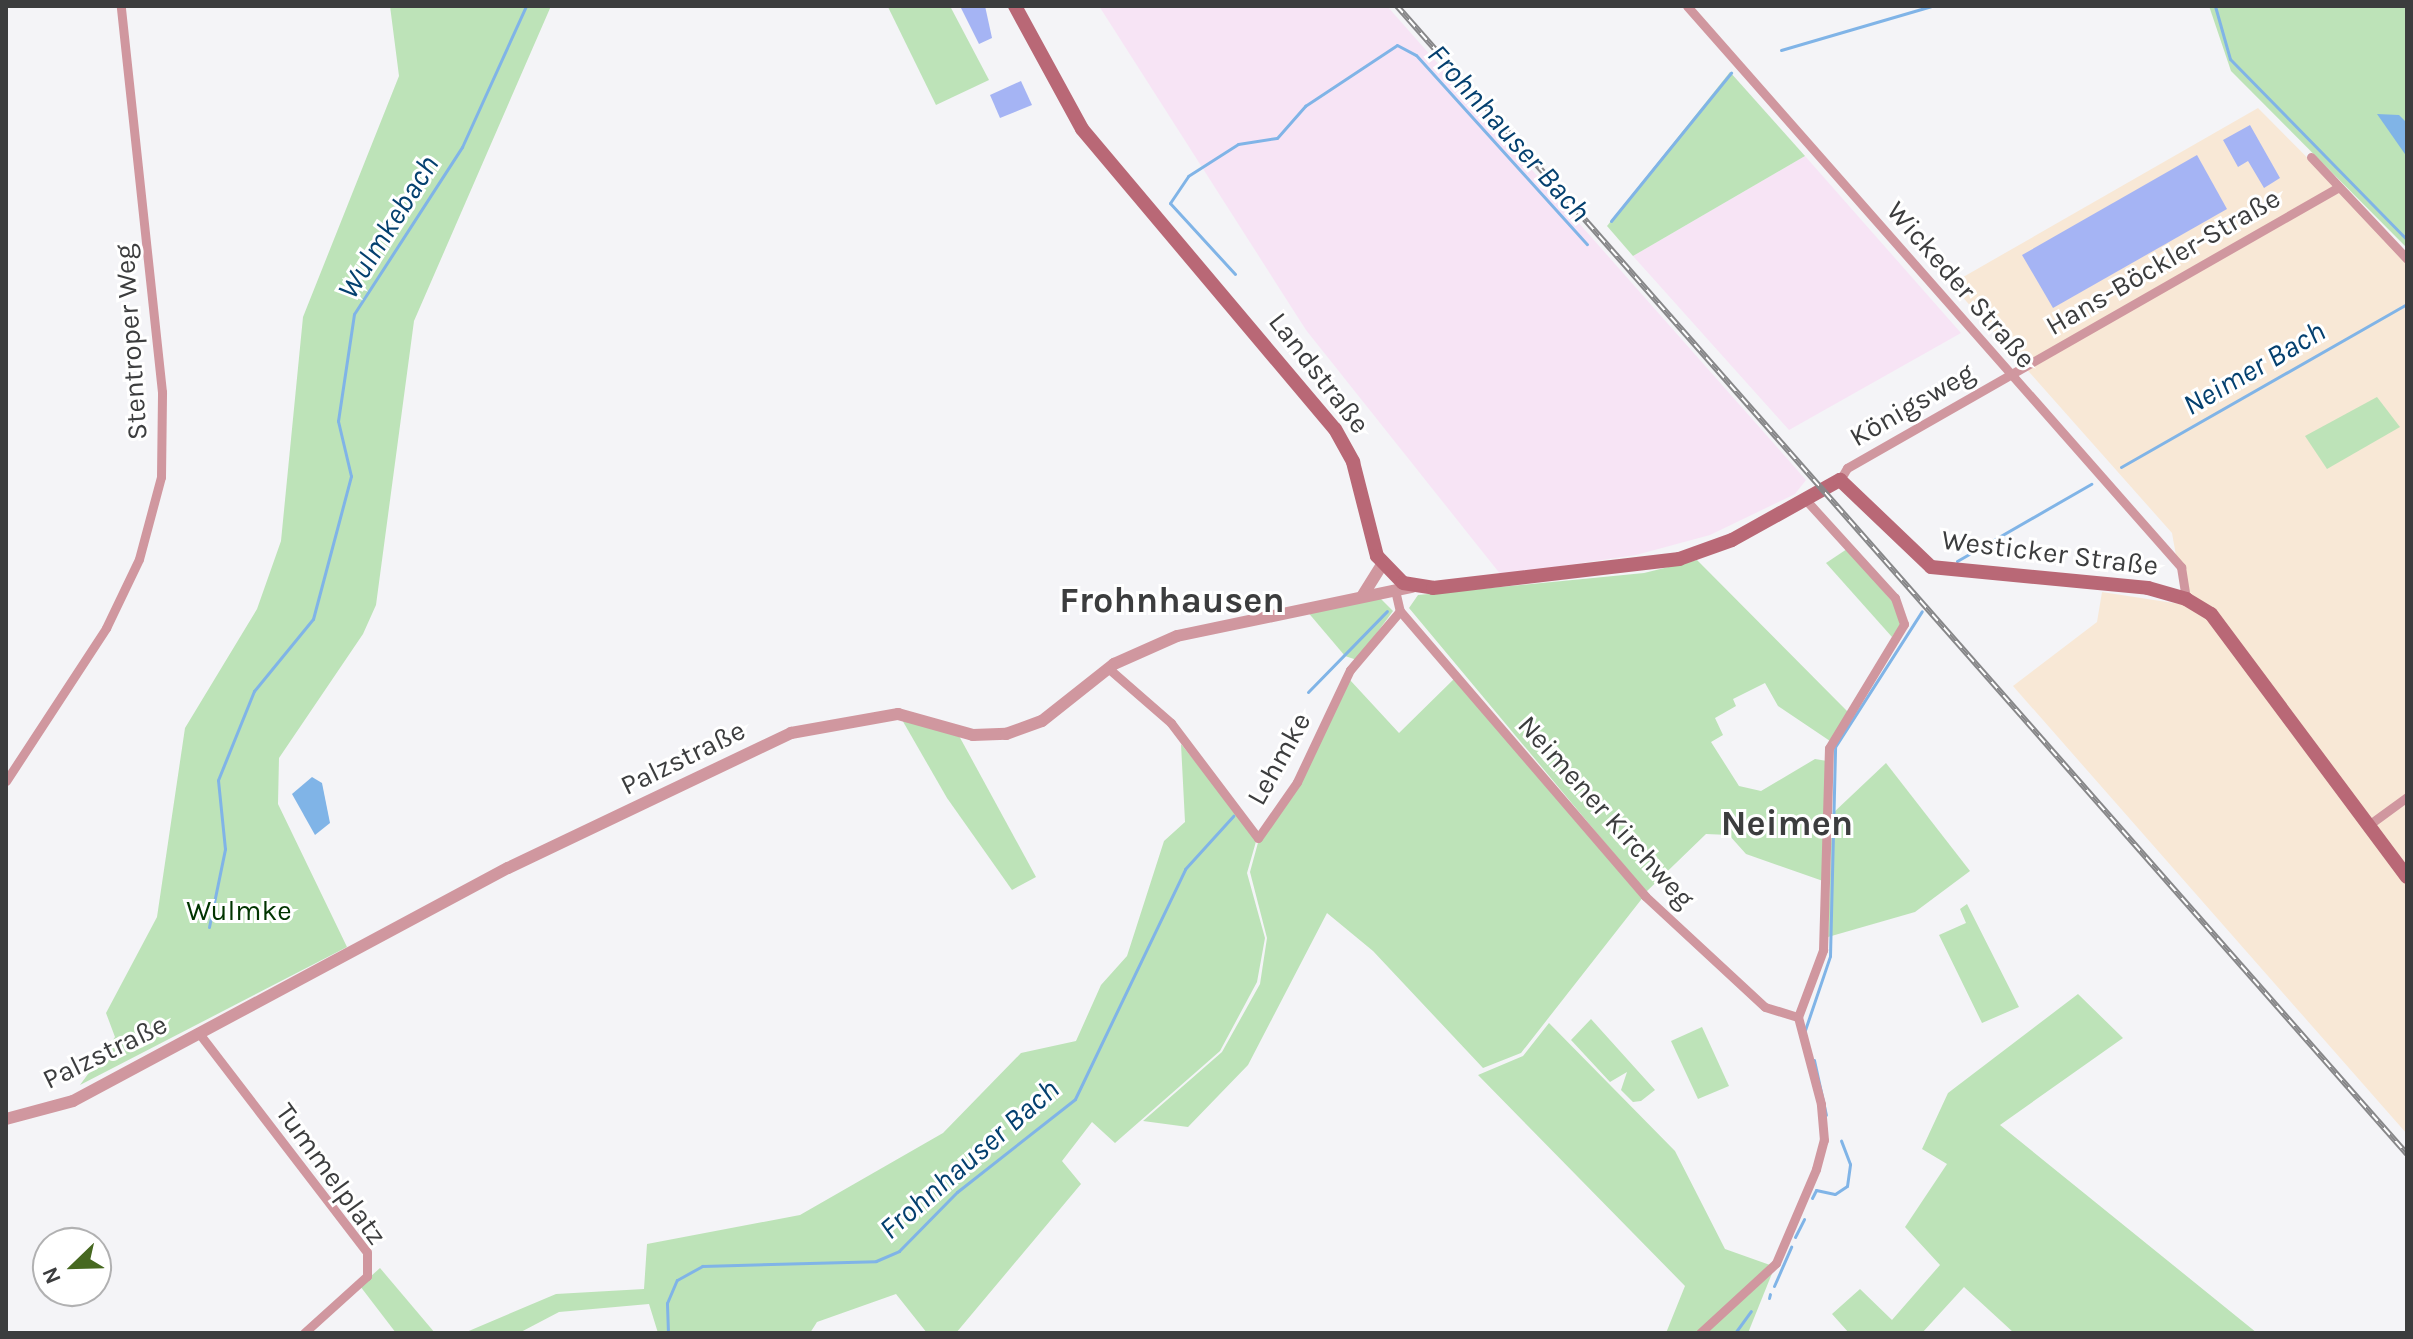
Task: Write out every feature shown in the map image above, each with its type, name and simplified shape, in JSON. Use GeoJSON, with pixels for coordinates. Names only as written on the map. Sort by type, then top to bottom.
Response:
{"type":"FeatureCollection","features":[{"type":"Feature","properties":{"kind":"main road","name":"Landstraße"},"geometry":{"type":"LineString","coordinates":[[1015,6],[1082,129],[1335,429],[1353,462],[1382,564]]}},
{"type":"Feature","properties":{"kind":"main road"},"geometry":{"type":"LineString","coordinates":[[1382,564],[1412,587],[1666,562],[1732,540],[1833,482]]}},
{"type":"Feature","properties":{"kind":"main road","name":"Westicker Straße"},"geometry":{"type":"LineString","coordinates":[[1833,482],[1931,567],[2148,588],[2186,599],[2233,637],[2407,877]]}},
{"type":"Feature","properties":{"kind":"street","name":"Stentroper Weg"},"geometry":{"type":"LineString","coordinates":[[6,781],[106,628],[139,559],[161,477],[162,392],[121,6]]}},
{"type":"Feature","properties":{"kind":"street","name":"Wickeder Straße"},"geometry":{"type":"LineString","coordinates":[[1687,6],[2181,567],[2186,599]]}},
{"type":"Feature","properties":{"kind":"street"},"geometry":{"type":"LineString","coordinates":[[1736,61],[1746,56]]}},
{"type":"Feature","properties":{"kind":"street"},"geometry":{"type":"LineString","coordinates":[[2311,157],[2407,259]]}},
{"type":"Feature","properties":{"kind":"street","name":"Hans-Böckler-Straße"},"geometry":{"type":"LineString","coordinates":[[2010,374],[2337,188]]}},
{"type":"Feature","properties":{"kind":"street","name":"Königsweg"},"geometry":{"type":"LineString","coordinates":[[1833,482],[1847,468],[2010,374]]}},
{"type":"Feature","properties":{"kind":"street"},"geometry":{"type":"LineString","coordinates":[[1700,1333],[1776,1263],[1816,1169],[1824,1140],[1821,1104],[1798,1017],[1823,950],[1829,748],[1904,624],[1895,598],[1804,498]]}},
{"type":"Feature","properties":{"kind":"street"},"geometry":{"type":"LineString","coordinates":[[1363,595],[1382,564]]}},
{"type":"Feature","properties":{"kind":"street","name":"Palzstraße"},"geometry":{"type":"LineString","coordinates":[[6,1119],[73,1101],[508,868],[791,733],[898,714],[973,735],[1006,734],[1042,721],[1108,668],[1209,627],[1412,587]]}},
{"type":"Feature","properties":{"kind":"street"},"geometry":{"type":"LineString","coordinates":[[1395,590],[1400,611]]}},
{"type":"Feature","properties":{"kind":"street","name":"Neimener Kirchweg"},"geometry":{"type":"LineString","coordinates":[[1400,611],[1645,896],[1765,1007],[1798,1017]]}},
{"type":"Feature","properties":{"kind":"street","name":"Lehmke"},"geometry":{"type":"LineString","coordinates":[[1108,668],[1171,723],[1258,838],[1297,782],[1350,670],[1400,611]]}},
{"type":"Feature","properties":{"kind":"street"},"geometry":{"type":"LineString","coordinates":[[2370,824],[2407,797]]}},
{"type":"Feature","properties":{"kind":"street","name":"Tummelplatz"},"geometry":{"type":"LineString","coordinates":[[198,1032],[367,1252],[367,1276],[304,1333]]}},
{"type":"Feature","properties":{"kind":"shaded area"},"geometry":{"type":"Polygon","coordinates":[[[1099,6],[1387,6],[1806,480],[1795,494],[1710,535],[1636,555],[1501,575],[1306,330],[1099,6]]]}},
{"type":"Feature","properties":{"kind":"shaded area"},"geometry":{"type":"Polygon","coordinates":[[[2258,108],[2407,258],[2407,1134],[2013,686],[2097,622],[2102,592],[2180,604],[2183,595],[2172,533],[1951,284],[2258,108]]]}},
{"type":"Feature","properties":{"kind":"shaded area"},"geometry":{"type":"Polygon","coordinates":[[[1805,156],[1961,333],[1789,430],[1633,256],[1805,156]]]}},
{"type":"Feature","properties":{"kind":"green space","name":"Wulmke"},"geometry":{"type":"Polygon","coordinates":[[[390,6],[551,6],[414,321],[376,605],[363,634],[279,758],[278,804],[347,947],[80,1085],[115,1037],[106,1013],[157,917],[185,728],[257,609],[281,541],[303,317],[399,76],[390,6]]]}},
{"type":"Feature","properties":{"kind":"green space"},"geometry":{"type":"Polygon","coordinates":[[[950,6],[989,80],[936,105],[888,7],[950,6]]]}},
{"type":"Feature","properties":{"kind":"green space"},"geometry":{"type":"Polygon","coordinates":[[[2209,6],[2407,6],[2407,248],[2231,71],[2209,6]]]}},
{"type":"Feature","properties":{"kind":"green space"},"geometry":{"type":"Polygon","coordinates":[[[1730,72],[1805,156],[1633,256],[1607,226],[1730,72]]]}},
{"type":"Feature","properties":{"kind":"green space"},"geometry":{"type":"Polygon","coordinates":[[[2377,397],[2400,427],[2327,469],[2305,436],[2377,397]]]}},
{"type":"Feature","properties":{"kind":"green space"},"geometry":{"type":"Polygon","coordinates":[[[1847,549],[1897,607],[1900,625],[1892,637],[1826,563],[1847,549]]]}},
{"type":"Feature","properties":{"kind":"green space"},"geometry":{"type":"Polygon","coordinates":[[[1697,560],[1848,712],[1830,741],[1778,706],[1765,683],[1733,699],[1736,706],[1715,718],[1723,735],[1711,742],[1739,786],[1761,791],[1815,759],[1827,761],[1823,881],[1746,854],[1729,835],[1706,834],[1646,892],[1409,608],[1418,595],[1644,573],[1697,560]]]}},
{"type":"Feature","properties":{"kind":"green space"},"geometry":{"type":"Polygon","coordinates":[[[1379,597],[1393,611],[1357,660],[1345,656],[1306,610],[1379,597]]]}},
{"type":"Feature","properties":{"kind":"green space"},"geometry":{"type":"Polygon","coordinates":[[[1456,677],[1644,896],[1521,1053],[1483,1068],[1373,951],[1327,913],[1248,1065],[1188,1127],[1143,1121],[1222,1052],[1260,984],[1267,938],[1250,872],[1259,839],[1298,784],[1350,680],[1399,733],[1456,677]]]}},
{"type":"Feature","properties":{"kind":"green space"},"geometry":{"type":"Polygon","coordinates":[[[901,718],[958,734],[1036,877],[1012,890],[947,798],[901,718]]]}},
{"type":"Feature","properties":{"kind":"green space"},"geometry":{"type":"Polygon","coordinates":[[[1181,744],[1257,838],[1247,873],[1265,938],[1257,982],[1220,1051],[1115,1143],[1092,1122],[1062,1161],[1081,1184],[956,1333],[927,1333],[896,1294],[817,1322],[810,1333],[658,1333],[649,1304],[559,1312],[519,1333],[464,1333],[556,1294],[644,1289],[647,1244],[800,1215],[943,1133],[1021,1053],[1076,1041],[1101,985],[1127,956],[1164,841],[1185,822],[1181,744]]]}},
{"type":"Feature","properties":{"kind":"green space"},"geometry":{"type":"Polygon","coordinates":[[[1886,763],[1970,871],[1915,912],[1828,937],[1832,814],[1886,763]]]}},
{"type":"Feature","properties":{"kind":"green space"},"geometry":{"type":"Polygon","coordinates":[[[1967,904],[2019,1007],[1982,1023],[1939,935],[1966,923],[1960,909],[1967,904]]]}},
{"type":"Feature","properties":{"kind":"green space"},"geometry":{"type":"Polygon","coordinates":[[[2078,994],[2123,1038],[2000,1125],[2257,1333],[2014,1333],[1964,1287],[1922,1333],[1849,1333],[1832,1314],[1860,1289],[1892,1320],[1940,1265],[1905,1227],[1947,1164],[1922,1149],[1948,1093],[2078,994]]]}},
{"type":"Feature","properties":{"kind":"green space"},"geometry":{"type":"Polygon","coordinates":[[[1591,1019],[1655,1090],[1641,1101],[1633,1102],[1621,1090],[1627,1072],[1610,1082],[1571,1040],[1591,1019]]]}},
{"type":"Feature","properties":{"kind":"green space"},"geometry":{"type":"Polygon","coordinates":[[[1549,1023],[1675,1151],[1725,1249],[1770,1265],[1698,1333],[1666,1333],[1685,1286],[1478,1075],[1523,1056],[1549,1023]]]}},
{"type":"Feature","properties":{"kind":"green space"},"geometry":{"type":"Polygon","coordinates":[[[1702,1027],[1729,1086],[1698,1099],[1671,1041],[1702,1027]]]}},
{"type":"Feature","properties":{"kind":"green space"},"geometry":{"type":"Polygon","coordinates":[[[1775,1266],[1748,1333],[1703,1333],[1775,1266]]]}},
{"type":"Feature","properties":{"kind":"green space"},"geometry":{"type":"Polygon","coordinates":[[[380,1268],[435,1333],[396,1333],[360,1286],[380,1268]]]}},
{"type":"Feature","properties":{"kind":"water"},"geometry":{"type":"Polygon","coordinates":[[[2377,114],[2399,115],[2407,123],[2407,157],[2377,114]]]}},
{"type":"Feature","properties":{"kind":"water"},"geometry":{"type":"Polygon","coordinates":[[[312,777],[322,783],[330,823],[315,835],[292,794],[312,777]]]}},
{"type":"Feature","properties":{"kind":"building"},"geometry":{"type":"Polygon","coordinates":[[[960,6],[985,6],[992,38],[979,44],[960,6]]]}},
{"type":"Feature","properties":{"kind":"building"},"geometry":{"type":"Polygon","coordinates":[[[1021,81],[1032,105],[1000,118],[990,95],[1021,81]]]}},
{"type":"Feature","properties":{"kind":"building"},"geometry":{"type":"Polygon","coordinates":[[[2250,125],[2280,178],[2264,188],[2248,161],[2238,167],[2223,140],[2250,125]]]}},
{"type":"Feature","properties":{"kind":"building"},"geometry":{"type":"Polygon","coordinates":[[[2197,155],[2227,209],[2053,308],[2022,255],[2197,155]]]}},
{"type":"Feature","properties":{"kind":"waterway","name":"Wulmkebach"},"geometry":{"type":"LineString","coordinates":[[209,927],[225,849],[218,780],[254,691],[313,619],[351,476],[338,421],[354,314],[462,147],[526,6]]}},
{"type":"Feature","properties":{"kind":"waterway","name":"Frohnhauser Bach"},"geometry":{"type":"LineString","coordinates":[[1781,50],[1931,6]]}},
{"type":"Feature","properties":{"kind":"waterway"},"geometry":{"type":"LineString","coordinates":[[2215,6],[2230,59],[2407,240]]}},
{"type":"Feature","properties":{"kind":"waterway","name":"Frohnhauser Bach"},"geometry":{"type":"LineString","coordinates":[[1235,274],[1170,203],[1188,176],[1238,144],[1277,138],[1305,106],[1397,45],[1416,55],[1587,244]]}},
{"type":"Feature","properties":{"kind":"waterway","name":"Frohnhauser Bach"},"geometry":{"type":"LineString","coordinates":[[1611,221],[1731,73]]}},
{"type":"Feature","properties":{"kind":"waterway","name":"Neimer Bach"},"geometry":{"type":"LineString","coordinates":[[2121,467],[2407,304]]}},
{"type":"Feature","properties":{"kind":"waterway","name":"Neimer Bach"},"geometry":{"type":"LineString","coordinates":[[1957,561],[2091,484]]}},
{"type":"Feature","properties":{"kind":"waterway","name":"Frohnhauser Bach"},"geometry":{"type":"LineString","coordinates":[[1308,692],[1387,611]]}},
{"type":"Feature","properties":{"kind":"waterway","name":"Neimer Bach"},"geometry":{"type":"LineString","coordinates":[[1805,1030],[1830,956],[1835,747],[1922,611]]}},
{"type":"Feature","properties":{"kind":"waterway","name":"Frohnhauser Bach"},"geometry":{"type":"LineString","coordinates":[[668,1333],[667,1303],[677,1280],[702,1266],[876,1261],[899,1251],[957,1192],[1075,1099],[1185,869],[1233,816]]}},
{"type":"Feature","properties":{"kind":"waterway","name":"Neimer Bach"},"geometry":{"type":"LineString","coordinates":[[1814,1060],[1826,1115]]}},
{"type":"Feature","properties":{"kind":"waterway","name":"Neimer Bach"},"geometry":{"type":"LineString","coordinates":[[1812,1198],[1816,1190],[1835,1194],[1847,1186],[1850,1164],[1841,1141]]}},
{"type":"Feature","properties":{"kind":"waterway","name":"Neimer Bach"},"geometry":{"type":"LineString","coordinates":[[1795,1237],[1804,1219]]}},
{"type":"Feature","properties":{"kind":"waterway","name":"Neimer Bach"},"geometry":{"type":"LineString","coordinates":[[1774,1286],[1791,1247]]}},
{"type":"Feature","properties":{"kind":"waterway","name":"Neimer Bach"},"geometry":{"type":"LineString","coordinates":[[1769,1298],[1770,1294]]}},
{"type":"Feature","properties":{"kind":"waterway","name":"Neimer Bach"},"geometry":{"type":"LineString","coordinates":[[1735,1333],[1751,1311]]}},
{"type":"Feature","properties":{"kind":"railway"},"geometry":{"type":"LineString","coordinates":[[1397,6],[2407,1154]]}},
{"type":"Feature","properties":{"kind":"district","name":"Frohnhausen"},"geometry":{"type":"Point","coordinates":[1172,601]}},
{"type":"Feature","properties":{"kind":"district","name":"Neimen"},"geometry":{"type":"Point","coordinates":[1787,824]}}]}
